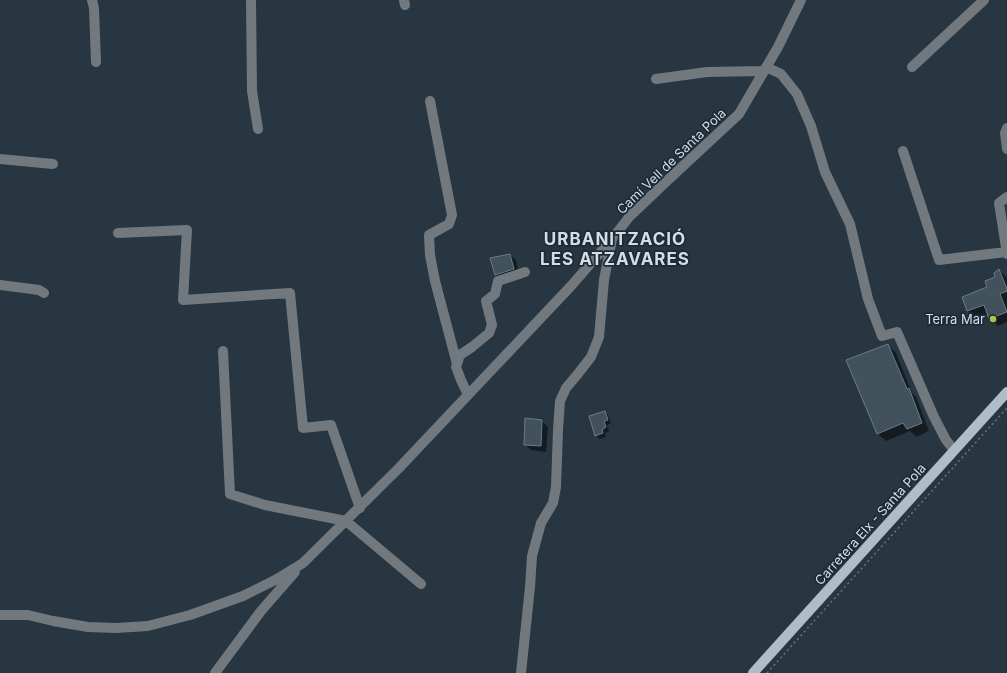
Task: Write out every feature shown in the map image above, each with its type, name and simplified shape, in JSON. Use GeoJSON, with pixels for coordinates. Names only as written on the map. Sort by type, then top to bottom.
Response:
{"type":"FeatureCollection","features":[{"type":"Feature","properties":{"kind":"main road","name":"Carretera Elx - Santa Pola"},"geometry":{"type":"LineString","coordinates":[[752,673],[1007,392]]}},
{"type":"Feature","properties":{"kind":"main road","name":"Carretera Elx - Santa Pola"},"geometry":{"type":"LineString","coordinates":[[761,673],[1007,402]]}},
{"type":"Feature","properties":{"kind":"street"},"geometry":{"type":"LineString","coordinates":[[92,0],[94,8],[96,62]]}},
{"type":"Feature","properties":{"kind":"street"},"geometry":{"type":"LineString","coordinates":[[251,0],[252,91],[258,129]]}},
{"type":"Feature","properties":{"kind":"street","name":"Camí Vell de Santa Pola"},"geometry":{"type":"LineString","coordinates":[[521,673],[532,556],[541,523],[553,504],[556,487],[560,401],[566,388],[591,357],[599,337],[604,280],[612,239],[630,216],[739,114],[778,47],[801,0]]}},
{"type":"Feature","properties":{"kind":"street"},"geometry":{"type":"LineString","coordinates":[[912,67],[984,0]]}},
{"type":"Feature","properties":{"kind":"street"},"geometry":{"type":"LineString","coordinates":[[656,79],[707,72],[765,69],[781,74],[797,94],[811,126],[825,172],[850,224],[868,299],[879,330],[882,336],[897,332],[934,417],[946,440],[954,450]]}},
{"type":"Feature","properties":{"kind":"street"},"geometry":{"type":"LineString","coordinates":[[430,101],[452,215],[449,224],[429,235],[430,255],[435,281],[457,364],[456,367],[468,395]]}},
{"type":"Feature","properties":{"kind":"street"},"geometry":{"type":"LineString","coordinates":[[1007,128],[1005,133],[1007,149]]}},
{"type":"Feature","properties":{"kind":"street"},"geometry":{"type":"LineString","coordinates":[[903,151],[939,260],[1007,253],[999,203],[1007,197]]}},
{"type":"Feature","properties":{"kind":"street"},"geometry":{"type":"LineString","coordinates":[[0,159],[53,164]]}},
{"type":"Feature","properties":{"kind":"street"},"geometry":{"type":"LineString","coordinates":[[118,233],[187,230],[183,300],[290,293],[304,428],[331,425],[360,508]]}},
{"type":"Feature","properties":{"kind":"street"},"geometry":{"type":"LineString","coordinates":[[215,673],[261,611],[303,563],[399,468],[571,286],[612,239]]}},
{"type":"Feature","properties":{"kind":"street"},"geometry":{"type":"LineString","coordinates":[[457,364],[460,355],[489,332],[492,325],[486,301],[495,294],[498,281],[525,272]]}},
{"type":"Feature","properties":{"kind":"street"},"geometry":{"type":"LineString","coordinates":[[0,285],[39,290],[44,293]]}},
{"type":"Feature","properties":{"kind":"street"},"geometry":{"type":"LineString","coordinates":[[223,351],[230,494],[265,504],[346,521],[421,584]]}},
{"type":"Feature","properties":{"kind":"street"},"geometry":{"type":"LineString","coordinates":[[0,616],[28,615],[88,627],[116,628],[148,626],[190,614],[243,596],[277,579],[303,563]]}},
{"type":"Feature","properties":{"kind":"path"},"geometry":{"type":"LineString","coordinates":[[767,673],[1007,408]]}},
{"type":"Feature","properties":{"kind":"building"},"geometry":{"type":"Polygon","coordinates":[[[510,254],[514,269],[495,275],[490,258],[510,254]]]}},
{"type":"Feature","properties":{"kind":"building"},"geometry":{"type":"Polygon","coordinates":[[[999,269],[1007,289],[1007,291],[1000,294],[1007,312],[989,319],[984,305],[967,311],[962,297],[987,287],[985,281],[995,277],[994,273],[999,269]]]}},
{"type":"Feature","properties":{"kind":"building"},"geometry":{"type":"Polygon","coordinates":[[[888,344],[907,389],[909,388],[922,423],[907,429],[903,423],[877,434],[846,360],[888,344]]]}},
{"type":"Feature","properties":{"kind":"building"},"geometry":{"type":"Polygon","coordinates":[[[605,411],[608,420],[604,421],[606,427],[602,430],[603,433],[595,436],[589,416],[605,411]]]}},
{"type":"Feature","properties":{"kind":"building"},"geometry":{"type":"Polygon","coordinates":[[[525,418],[542,420],[541,446],[524,445],[525,418]]]}},
{"type":"Feature","properties":{"kind":"place","name":"Terra Mar"},"geometry":{"type":"Point","coordinates":[993,319]}},
{"type":"Feature","properties":{"kind":"district","name":"URBANITZACIÓ LES ATZAVARES"},"geometry":{"type":"Point","coordinates":[615,249]}}]}
